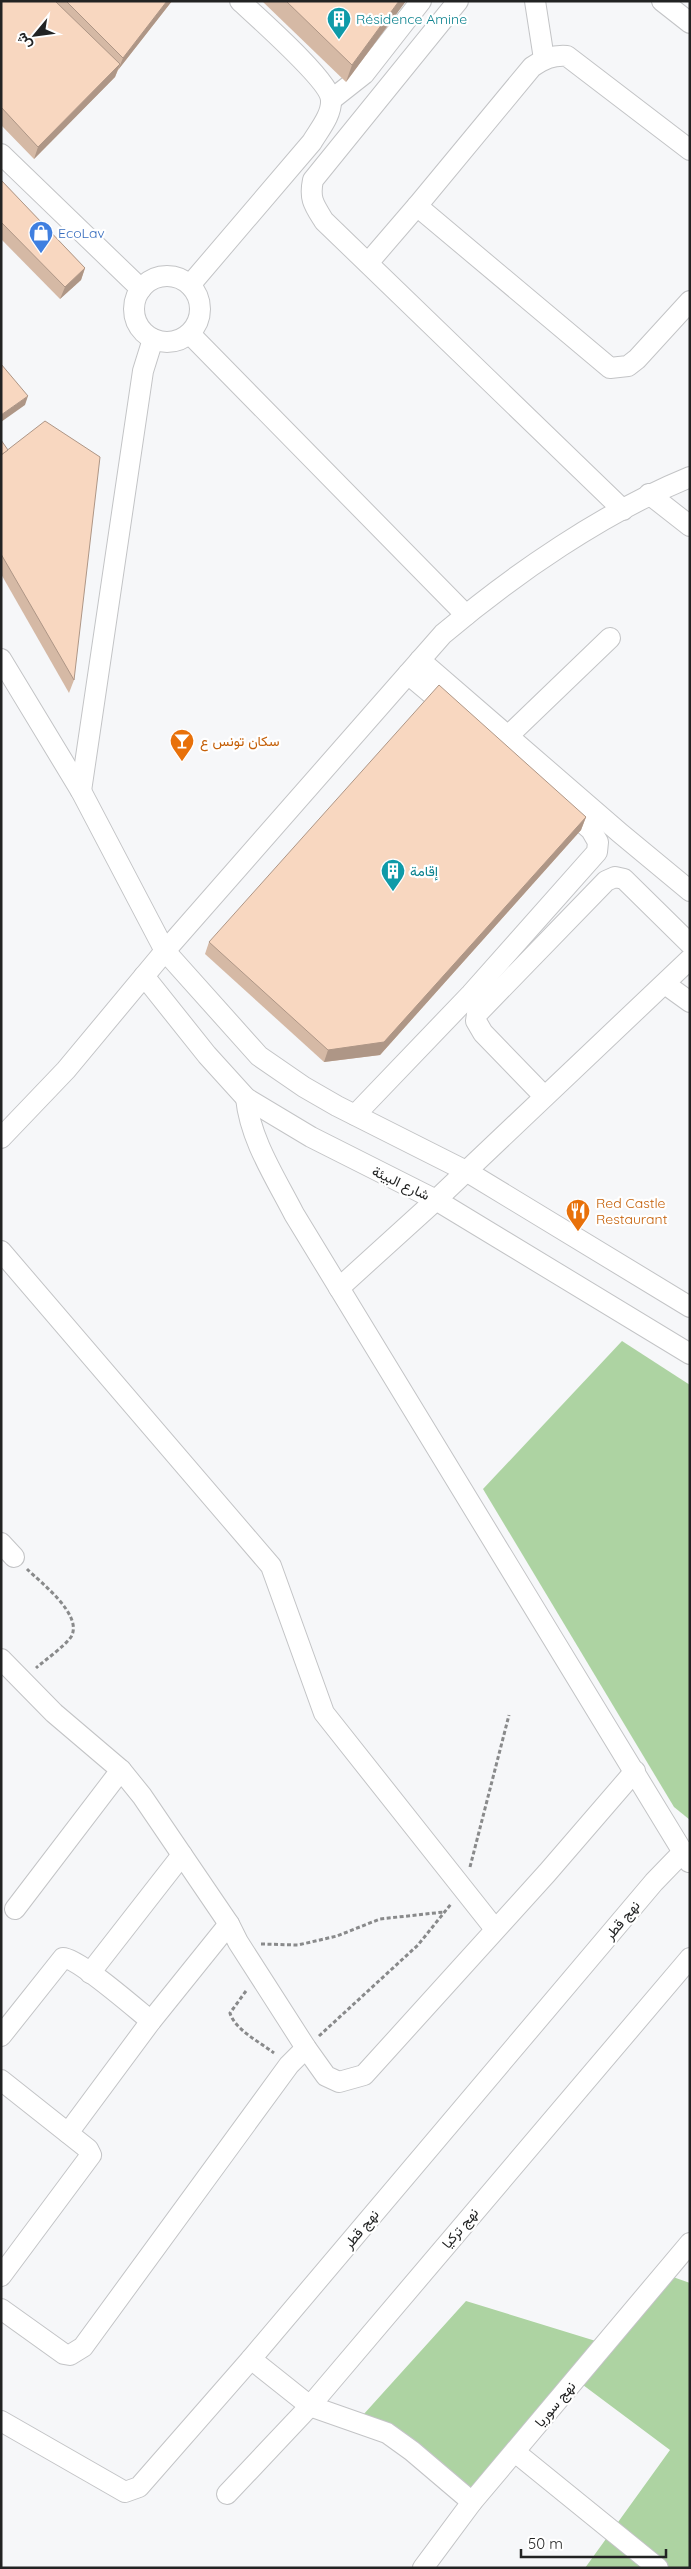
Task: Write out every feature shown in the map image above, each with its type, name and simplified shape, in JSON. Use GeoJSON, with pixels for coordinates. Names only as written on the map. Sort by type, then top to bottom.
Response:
{"type":"FeatureCollection","features":[{"type":"Feature","properties":{"kind":"street"},"geometry":{"type":"LineString","coordinates":[[240,1],[305,64],[324,86],[331,100]]}},
{"type":"Feature","properties":{"kind":"street"},"geometry":{"type":"LineString","coordinates":[[190,285],[312,142],[327,117],[331,100],[364,74],[421,1]]}},
{"type":"Feature","properties":{"kind":"street"},"geometry":{"type":"LineString","coordinates":[[458,1],[313,180],[310,193],[315,208],[324,221],[623,510]]}},
{"type":"Feature","properties":{"kind":"street"},"geometry":{"type":"LineString","coordinates":[[535,1],[544,59]]}},
{"type":"Feature","properties":{"kind":"street"},"geometry":{"type":"LineString","coordinates":[[662,1],[690,23]]}},
{"type":"Feature","properties":{"kind":"street"},"geometry":{"type":"LineString","coordinates":[[368,263],[532,67],[544,59],[567,56],[690,150]]}},
{"type":"Feature","properties":{"kind":"street"},"geometry":{"type":"LineString","coordinates":[[1,154],[141,289]]}},
{"type":"Feature","properties":{"kind":"street"},"geometry":{"type":"LineString","coordinates":[[417,206],[610,368],[628,366],[637,359],[690,301]]}},
{"type":"Feature","properties":{"kind":"street"},"geometry":{"type":"LineString","coordinates":[[159,277],[181,279],[190,285],[197,294],[200,310],[197,325],[190,334],[173,342],[153,339],[139,326],[135,317],[134,307],[141,289],[159,277]]}},
{"type":"Feature","properties":{"kind":"street"},"geometry":{"type":"LineString","coordinates":[[190,334],[466,615]]}},
{"type":"Feature","properties":{"kind":"street"},"geometry":{"type":"LineString","coordinates":[[81,791],[143,371],[153,339]]}},
{"type":"Feature","properties":{"kind":"street"},"geometry":{"type":"LineString","coordinates":[[1,1138],[66,1070],[165,951],[443,634],[466,615],[551,554],[649,494],[690,477]]}},
{"type":"Feature","properties":{"kind":"street"},"geometry":{"type":"LineString","coordinates":[[649,494],[690,526]]}},
{"type":"Feature","properties":{"kind":"street"},"geometry":{"type":"LineString","coordinates":[[508,736],[610,638]]}},
{"type":"Feature","properties":{"kind":"street"},"geometry":{"type":"LineString","coordinates":[[1,659],[81,791],[165,951],[259,1056],[304,1087],[466,1171],[690,1308]]}},
{"type":"Feature","properties":{"kind":"street"},"geometry":{"type":"LineString","coordinates":[[414,667],[508,736],[690,891]]}},
{"type":"Feature","properties":{"kind":"street"},"geometry":{"type":"LineString","coordinates":[[355,1115],[471,994],[597,852],[598,842],[591,830],[414,667]]}},
{"type":"Feature","properties":{"kind":"street"},"geometry":{"type":"LineString","coordinates":[[544,1096],[483,1033],[476,1022],[477,1014],[606,881],[615,877],[624,880],[690,944]]}},
{"type":"Feature","properties":{"kind":"street"},"geometry":{"type":"LineString","coordinates":[[339,1288],[436,1200],[690,959]]}},
{"type":"Feature","properties":{"kind":"street","name":"شارع البيئة"},"geometry":{"type":"LineString","coordinates":[[144,976],[207,1055],[246,1098],[310,1137],[436,1200],[690,1354]]}},
{"type":"Feature","properties":{"kind":"street"},"geometry":{"type":"LineString","coordinates":[[665,984],[690,1002]]}},
{"type":"Feature","properties":{"kind":"street"},"geometry":{"type":"LineString","coordinates":[[246,1098],[252,1129],[294,1214],[687,1857]]}},
{"type":"Feature","properties":{"kind":"street"},"geometry":{"type":"LineString","coordinates":[[1,1251],[271,1566],[324,1713],[465,1889],[495,1930]]}},
{"type":"Feature","properties":{"kind":"street"},"geometry":{"type":"LineString","coordinates":[[3,1663],[54,1713],[121,1770],[229,1924],[238,1942],[306,2048],[326,2076],[340,2082],[364,2075],[635,1771]]}},
{"type":"Feature","properties":{"kind":"street"},"geometry":{"type":"LineString","coordinates":[[15,1909],[121,1770]]}},
{"type":"Feature","properties":{"kind":"street"},"geometry":{"type":"LineString","coordinates":[[90,1973],[182,1855]]}},
{"type":"Feature","properties":{"kind":"street","name":"نهج قطر"},"geometry":{"type":"LineString","coordinates":[[1,2421],[125,2492],[139,2487],[251,2359],[648,1889],[687,1857]]}},
{"type":"Feature","properties":{"kind":"street"},"geometry":{"type":"LineString","coordinates":[[68,2134],[151,2021],[229,1924]]}},
{"type":"Feature","properties":{"kind":"street"},"geometry":{"type":"LineString","coordinates":[[1,2036],[59,1962],[69,1958],[151,2021]]}},
{"type":"Feature","properties":{"kind":"street","name":"نهج تركيا"},"geometry":{"type":"LineString","coordinates":[[227,2494],[310,2406],[690,1958]]}},
{"type":"Feature","properties":{"kind":"street"},"geometry":{"type":"LineString","coordinates":[[1,2309],[64,2354],[70,2355],[83,2347],[289,2064],[306,2048]]}},
{"type":"Feature","properties":{"kind":"street"},"geometry":{"type":"LineString","coordinates":[[1,2080],[88,2149],[90,2157],[1,2276]]}},
{"type":"Feature","properties":{"kind":"street","name":"نهج سوريا"},"geometry":{"type":"LineString","coordinates":[[422,2568],[472,2502],[690,2243]]}},
{"type":"Feature","properties":{"kind":"street"},"geometry":{"type":"LineString","coordinates":[[251,2359],[310,2406],[387,2433],[412,2451],[472,2502]]}},
{"type":"Feature","properties":{"kind":"street"},"geometry":{"type":"LineString","coordinates":[[515,2452],[658,2568]]}},
{"type":"Feature","properties":{"kind":"path"},"geometry":{"type":"LineString","coordinates":[[8,1550],[67,1608],[74,1623],[71,1636],[22,1680]]}},
{"type":"Feature","properties":{"kind":"path"},"geometry":{"type":"LineString","coordinates":[[306,2048],[418,1945],[465,1889],[509,1715]]}},
{"type":"Feature","properties":{"kind":"path"},"geometry":{"type":"LineString","coordinates":[[238,1942],[298,1944],[336,1936],[380,1919],[444,1912]]}},
{"type":"Feature","properties":{"kind":"path"},"geometry":{"type":"LineString","coordinates":[[259,1974],[230,2013],[231,2018],[237,2025],[289,2064]]}},
{"type":"Feature","properties":{"kind":"green space"},"geometry":{"type":"Polygon","coordinates":[[[622,1341],[690,1385],[690,1820],[674,1807],[483,1489],[622,1341]]]}},
{"type":"Feature","properties":{"kind":"green space"},"geometry":{"type":"Polygon","coordinates":[[[656,2271],[690,2283],[690,2568],[585,2568],[670,2450],[583,2385],[487,2500],[400,2432],[363,2415],[466,2301],[599,2342],[656,2271]]]}},
{"type":"Feature","properties":{"kind":"building"},"geometry":{"type":"Polygon","coordinates":[[[1,1],[55,1],[120,64],[38,147],[1,107],[1,1]]]}},
{"type":"Feature","properties":{"kind":"building"},"geometry":{"type":"Polygon","coordinates":[[[66,1],[167,1],[123,58],[66,1]]]}},
{"type":"Feature","properties":{"kind":"building","name":"Résidence Amine"},"geometry":{"type":"Polygon","coordinates":[[[286,1],[399,1],[352,65],[286,1]]]}},
{"type":"Feature","properties":{"kind":"building"},"geometry":{"type":"Polygon","coordinates":[[[1,180],[85,268],[65,287],[1,222],[1,180]]]}},
{"type":"Feature","properties":{"kind":"building"},"geometry":{"type":"Polygon","coordinates":[[[1,364],[28,396],[1,415],[1,364]]]}},
{"type":"Feature","properties":{"kind":"building"},"geometry":{"type":"Polygon","coordinates":[[[45,421],[100,457],[74,680],[1,554],[1,455],[45,421]]]}},
{"type":"Feature","properties":{"kind":"building"},"geometry":{"type":"Polygon","coordinates":[[[1,440],[8,450],[1,455],[1,440]]]}},
{"type":"Feature","properties":{"kind":"building","name":"إقامة"},"geometry":{"type":"Polygon","coordinates":[[[439,685],[586,817],[384,1042],[328,1050],[209,942],[439,685]]]}},
{"type":"Feature","properties":{"kind":"place","name":"Résidence Amine"},"geometry":{"type":"Point","coordinates":[339,40]}},
{"type":"Feature","properties":{"kind":"place","name":"EcoLav"},"geometry":{"type":"Point","coordinates":[41,254]}},
{"type":"Feature","properties":{"kind":"place","name":"سكان تونس ع"},"geometry":{"type":"Point","coordinates":[182,762]}},
{"type":"Feature","properties":{"kind":"place","name":"إقامة"},"geometry":{"type":"Point","coordinates":[393,892]}},
{"type":"Feature","properties":{"kind":"place","name":"Red Castle Restaurant"},"geometry":{"type":"Point","coordinates":[578,1232]}}]}
